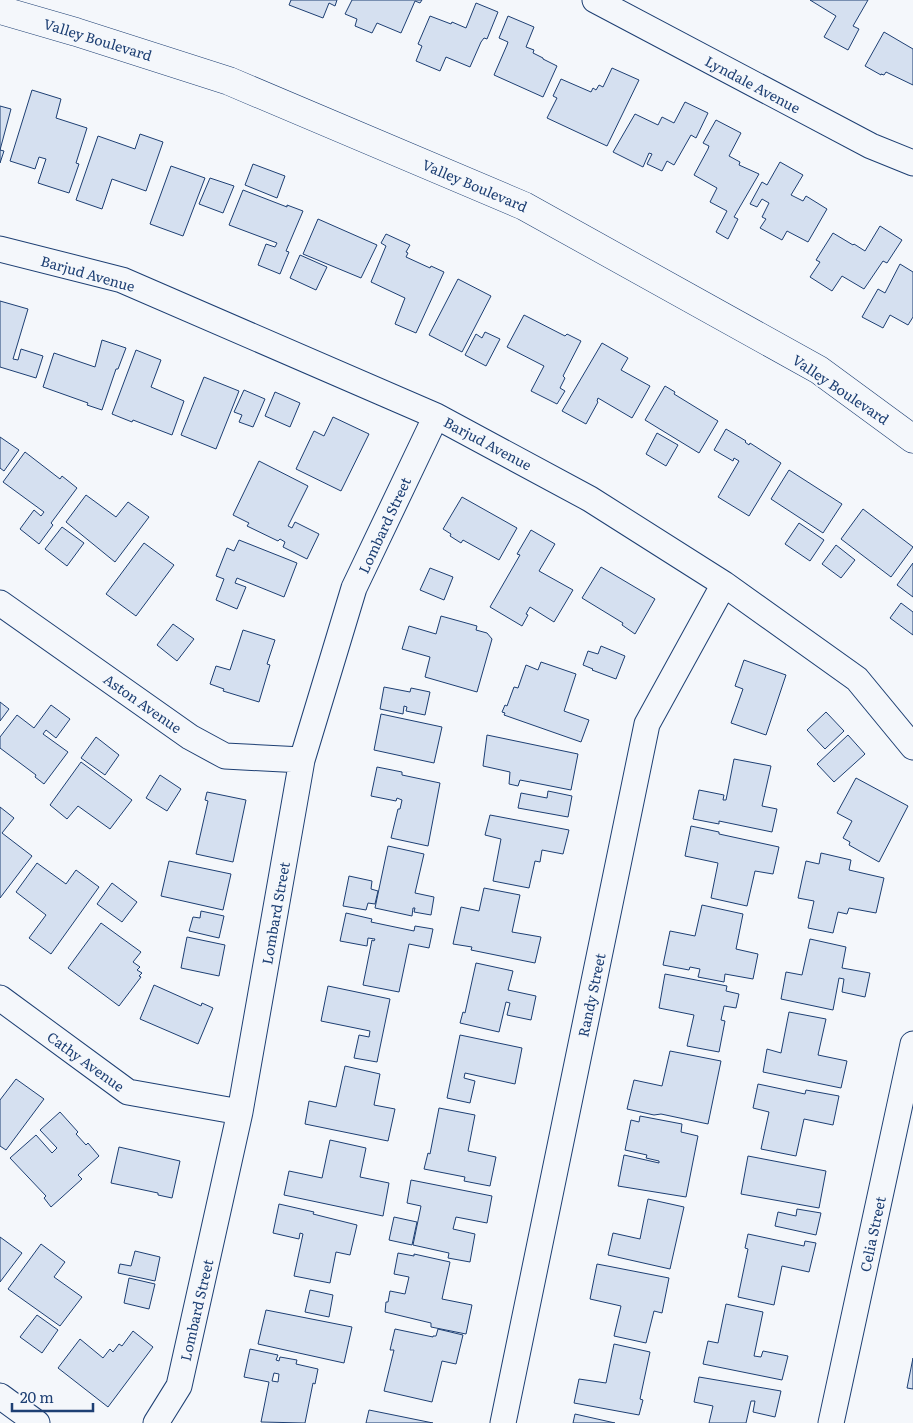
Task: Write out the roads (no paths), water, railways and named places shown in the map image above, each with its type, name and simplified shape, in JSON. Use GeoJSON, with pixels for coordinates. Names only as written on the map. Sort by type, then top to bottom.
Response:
{"type":"FeatureCollection","features":[{"type":"Feature","properties":{"kind":"main road","name":"Valley Boulevard"},"geometry":{"type":"LineString","coordinates":[[0,10],[229,81],[524,206],[819,370],[913,438]]}},
{"type":"Feature","properties":{"kind":"street","name":"Lyndale Avenue"},"geometry":{"type":"LineString","coordinates":[[595,0],[871,146],[913,163]]}},
{"type":"Feature","properties":{"kind":"street","name":"Barjud Avenue"},"geometry":{"type":"LineString","coordinates":[[0,249],[122,280],[436,416],[590,499],[724,584],[857,679],[913,747]]}},
{"type":"Feature","properties":{"kind":"street","name":"Lombard Street"},"geometry":{"type":"LineString","coordinates":[[156,1423],[179,1386],[240,1112],[302,760],[354,588],[436,416]]}},
{"type":"Feature","properties":{"kind":"street","name":"Randy Street"},"geometry":{"type":"LineString","coordinates":[[503,1423],[647,724],[724,584]]}},
{"type":"Feature","properties":{"kind":"street","name":"Aston Avenue"},"geometry":{"type":"LineString","coordinates":[[0,602],[190,737],[225,756],[302,760]]}},
{"type":"Feature","properties":{"kind":"street","name":"Cathy Avenue"},"geometry":{"type":"LineString","coordinates":[[0,998],[128,1092],[240,1112]]}},
{"type":"Feature","properties":{"kind":"street","name":"Celia Street"},"geometry":{"type":"LineString","coordinates":[[831,1423],[913,1044]]}},
{"type":"Feature","properties":{"kind":"street"},"geometry":{"type":"LineString","coordinates":[[0,1396],[37,1423]]}}]}
